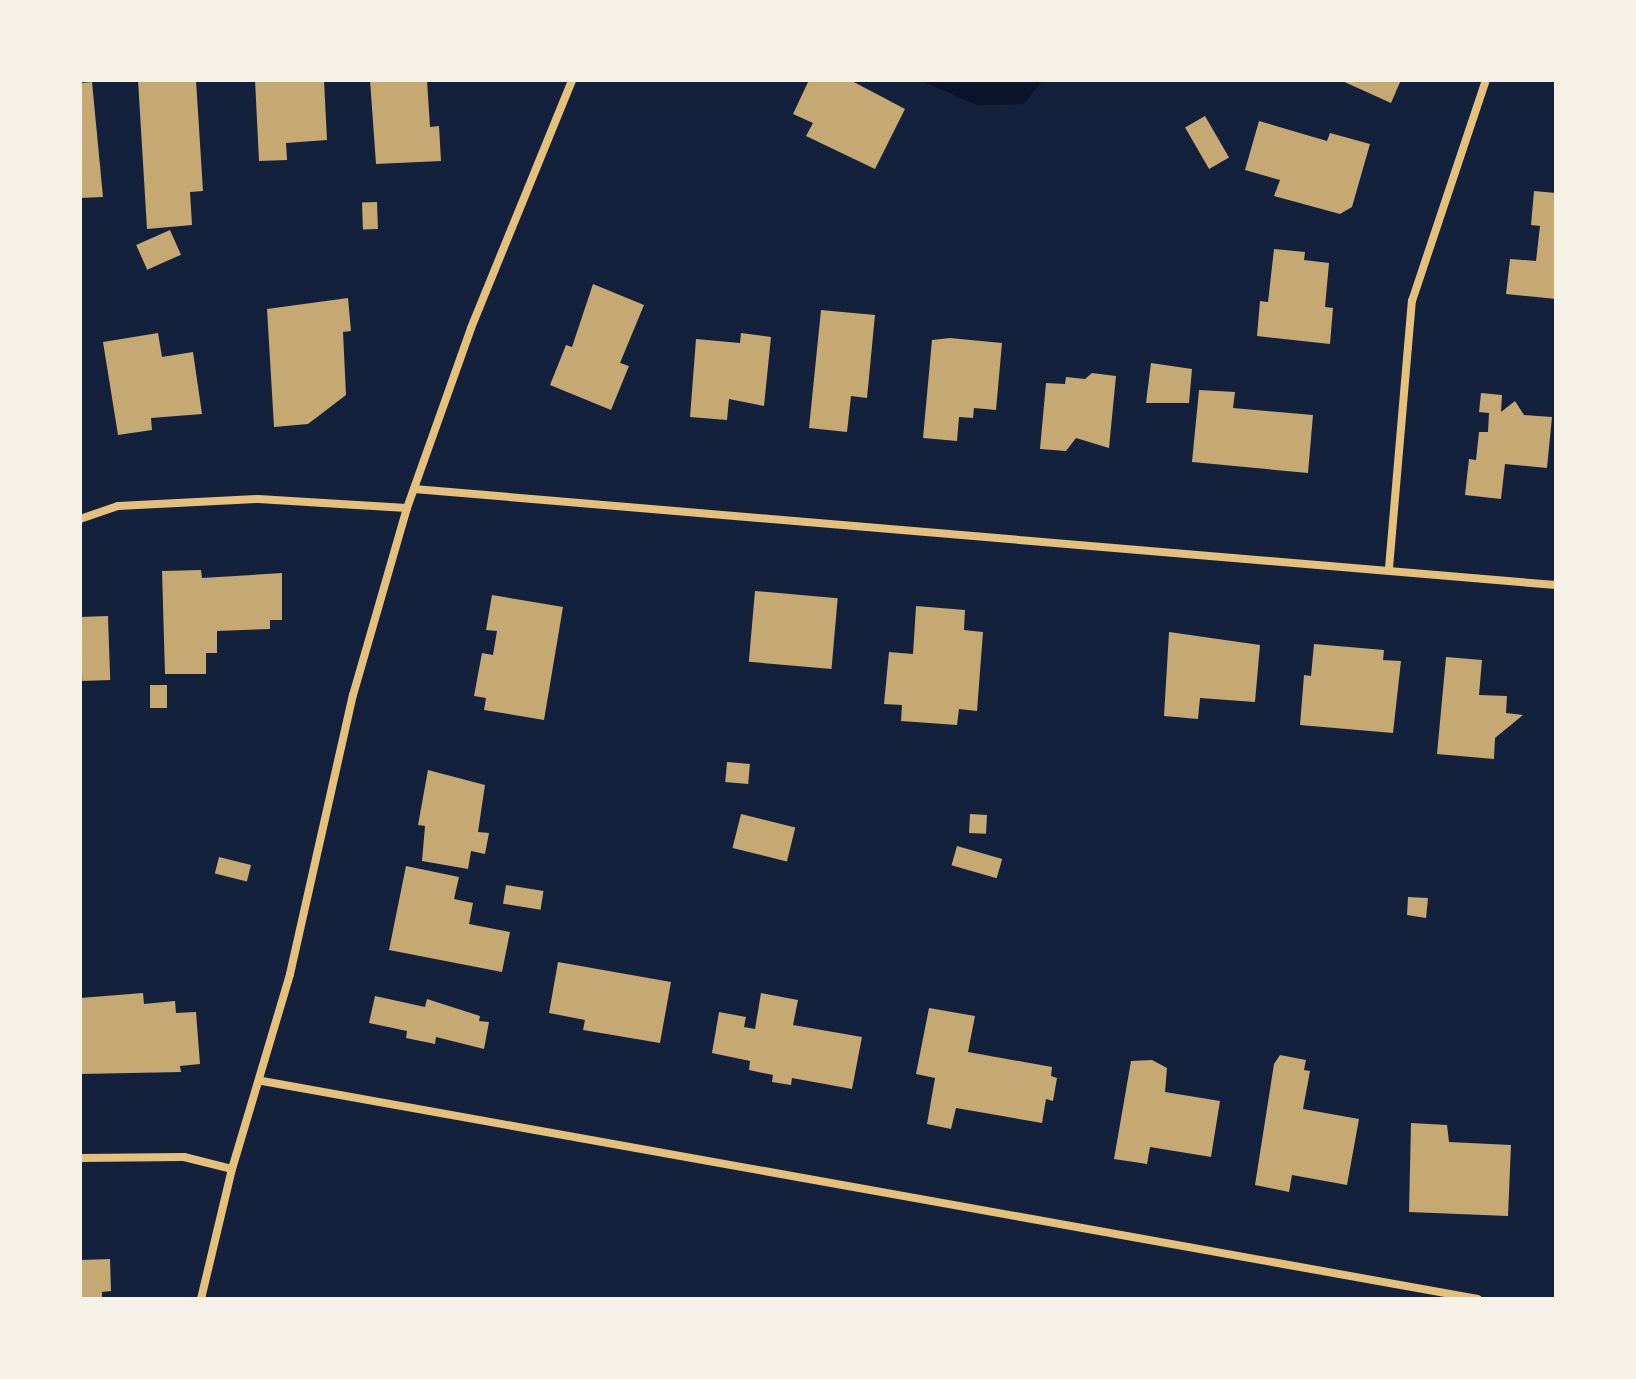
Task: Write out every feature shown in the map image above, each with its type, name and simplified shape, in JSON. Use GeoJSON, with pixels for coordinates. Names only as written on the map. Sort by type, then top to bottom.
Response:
{"type":"FeatureCollection","features":[{"type":"Feature","properties":{"kind":"street"},"geometry":{"type":"LineString","coordinates":[[201,1299],[232,1169],[262,1081],[353,695],[407,508],[471,328],[572,80]]}},
{"type":"Feature","properties":{"kind":"street"},"geometry":{"type":"LineString","coordinates":[[1389,568],[1412,301],[1486,80]]}},
{"type":"Feature","properties":{"kind":"street"},"geometry":{"type":"LineString","coordinates":[[414,489],[1389,568],[1556,585]]}},
{"type":"Feature","properties":{"kind":"street"},"geometry":{"type":"LineString","coordinates":[[80,519],[118,506],[258,499],[407,508]]}},
{"type":"Feature","properties":{"kind":"street"},"geometry":{"type":"LineString","coordinates":[[262,1081],[1478,1299]]}},
{"type":"Feature","properties":{"kind":"street"},"geometry":{"type":"LineString","coordinates":[[80,1158],[184,1157],[232,1169]]}},
{"type":"Feature","properties":{"kind":"water"},"geometry":{"type":"Polygon","coordinates":[[[919,80],[1043,80],[1024,104],[977,105],[919,80]]]}},
{"type":"Feature","properties":{"kind":"building"},"geometry":{"type":"Polygon","coordinates":[[[138,80],[196,80],[203,191],[190,192],[192,225],[147,229],[138,80]]]}},
{"type":"Feature","properties":{"kind":"building"},"geometry":{"type":"Polygon","coordinates":[[[255,80],[324,80],[327,140],[286,143],[287,160],[259,161],[255,80]]]}},
{"type":"Feature","properties":{"kind":"building"},"geometry":{"type":"Polygon","coordinates":[[[370,80],[427,80],[430,127],[439,126],[441,161],[376,164],[370,80]]]}},
{"type":"Feature","properties":{"kind":"building"},"geometry":{"type":"Polygon","coordinates":[[[809,80],[850,80],[905,109],[875,169],[806,136],[813,123],[793,114],[809,80]]]}},
{"type":"Feature","properties":{"kind":"building"},"geometry":{"type":"Polygon","coordinates":[[[1340,80],[1401,80],[1391,103],[1340,80]]]}},
{"type":"Feature","properties":{"kind":"building"},"geometry":{"type":"Polygon","coordinates":[[[92,82],[103,197],[80,198],[80,83],[92,82]]]}},
{"type":"Feature","properties":{"kind":"building"},"geometry":{"type":"Polygon","coordinates":[[[1205,116],[1229,158],[1209,169],[1185,128],[1205,116]]]}},
{"type":"Feature","properties":{"kind":"building"},"geometry":{"type":"Polygon","coordinates":[[[1259,121],[1327,141],[1330,133],[1370,144],[1352,207],[1340,214],[1274,196],[1280,180],[1245,170],[1259,121]]]}},
{"type":"Feature","properties":{"kind":"building"},"geometry":{"type":"Polygon","coordinates":[[[1534,191],[1556,193],[1556,299],[1506,294],[1510,259],[1536,261],[1540,226],[1531,225],[1534,191]]]}},
{"type":"Feature","properties":{"kind":"building"},"geometry":{"type":"Polygon","coordinates":[[[377,202],[378,229],[363,230],[362,203],[377,202]]]}},
{"type":"Feature","properties":{"kind":"building"},"geometry":{"type":"Polygon","coordinates":[[[170,230],[181,255],[147,270],[136,245],[170,230]]]}},
{"type":"Feature","properties":{"kind":"building"},"geometry":{"type":"Polygon","coordinates":[[[1274,249],[1305,252],[1304,260],[1329,263],[1325,307],[1333,308],[1330,344],[1257,336],[1260,301],[1268,302],[1274,249]]]}},
{"type":"Feature","properties":{"kind":"building"},"geometry":{"type":"Polygon","coordinates":[[[593,284],[644,305],[620,363],[629,366],[611,410],[550,385],[566,345],[572,347],[593,284]]]}},
{"type":"Feature","properties":{"kind":"building"},"geometry":{"type":"Polygon","coordinates":[[[348,298],[351,331],[343,332],[346,395],[308,424],[274,427],[267,309],[348,298]]]}},
{"type":"Feature","properties":{"kind":"building"},"geometry":{"type":"Polygon","coordinates":[[[821,310],[875,315],[867,398],[851,396],[847,432],[809,428],[821,310]]]}},
{"type":"Feature","properties":{"kind":"building"},"geometry":{"type":"Polygon","coordinates":[[[158,333],[162,357],[193,352],[202,414],[151,418],[152,430],[118,435],[103,342],[158,333]]]}},
{"type":"Feature","properties":{"kind":"building"},"geometry":{"type":"Polygon","coordinates":[[[741,333],[771,337],[764,406],[729,399],[727,420],[690,417],[696,339],[740,343],[741,333]]]}},
{"type":"Feature","properties":{"kind":"building"},"geometry":{"type":"Polygon","coordinates":[[[950,338],[1002,343],[996,410],[974,408],[973,418],[959,417],[957,441],[923,438],[932,340],[950,338]]]}},
{"type":"Feature","properties":{"kind":"building"},"geometry":{"type":"Polygon","coordinates":[[[1151,363],[1192,369],[1189,403],[1146,403],[1151,363]]]}},
{"type":"Feature","properties":{"kind":"building"},"geometry":{"type":"Polygon","coordinates":[[[1092,373],[1116,376],[1109,448],[1076,438],[1066,451],[1040,449],[1046,383],[1065,384],[1066,377],[1085,379],[1092,373]]]}},
{"type":"Feature","properties":{"kind":"building"},"geometry":{"type":"Polygon","coordinates":[[[1199,390],[1235,392],[1233,408],[1313,415],[1308,473],[1192,462],[1199,390]]]}},
{"type":"Feature","properties":{"kind":"building"},"geometry":{"type":"Polygon","coordinates":[[[1481,393],[1502,395],[1501,412],[1515,401],[1524,415],[1552,417],[1547,468],[1505,464],[1501,499],[1465,495],[1469,459],[1476,460],[1479,432],[1488,432],[1489,413],[1479,412],[1481,393]]]}},
{"type":"Feature","properties":{"kind":"building"},"geometry":{"type":"Polygon","coordinates":[[[201,570],[202,578],[282,573],[282,620],[270,620],[270,629],[217,631],[217,653],[206,653],[206,674],[165,674],[162,571],[201,570]]]}},
{"type":"Feature","properties":{"kind":"building"},"geometry":{"type":"Polygon","coordinates":[[[755,591],[838,598],[831,669],[749,662],[755,591]]]}},
{"type":"Feature","properties":{"kind":"building"},"geometry":{"type":"Polygon","coordinates":[[[492,595],[563,607],[544,720],[484,710],[486,698],[474,696],[482,653],[493,655],[497,631],[486,630],[492,595]]]}},
{"type":"Feature","properties":{"kind":"building"},"geometry":{"type":"Polygon","coordinates":[[[916,606],[965,610],[964,630],[983,632],[977,711],[959,709],[957,725],[901,721],[902,705],[884,704],[889,652],[913,654],[916,606]]]}},
{"type":"Feature","properties":{"kind":"building"},"geometry":{"type":"Polygon","coordinates":[[[108,616],[110,680],[82,681],[80,617],[108,616]]]}},
{"type":"Feature","properties":{"kind":"building"},"geometry":{"type":"Polygon","coordinates":[[[1169,632],[1260,645],[1255,702],[1200,698],[1198,719],[1164,716],[1169,632]]]}},
{"type":"Feature","properties":{"kind":"building"},"geometry":{"type":"Polygon","coordinates":[[[1314,644],[1384,650],[1383,660],[1401,661],[1393,733],[1300,725],[1304,675],[1311,676],[1314,644]]]}},
{"type":"Feature","properties":{"kind":"building"},"geometry":{"type":"Polygon","coordinates":[[[1446,657],[1482,660],[1479,695],[1507,696],[1506,713],[1523,715],[1495,738],[1494,759],[1437,754],[1446,657]]]}},
{"type":"Feature","properties":{"kind":"building"},"geometry":{"type":"Polygon","coordinates":[[[150,685],[167,685],[167,708],[150,708],[150,685]]]}},
{"type":"Feature","properties":{"kind":"building"},"geometry":{"type":"Polygon","coordinates":[[[727,762],[750,764],[748,784],[725,782],[727,762]]]}},
{"type":"Feature","properties":{"kind":"building"},"geometry":{"type":"Polygon","coordinates":[[[428,770],[485,785],[478,832],[489,833],[485,854],[471,851],[468,869],[422,861],[425,826],[418,825],[428,770]]]}},
{"type":"Feature","properties":{"kind":"building"},"geometry":{"type":"Polygon","coordinates":[[[741,814],[795,828],[787,862],[733,848],[741,814]]]}},
{"type":"Feature","properties":{"kind":"building"},"geometry":{"type":"Polygon","coordinates":[[[970,814],[987,815],[986,834],[969,833],[970,814]]]}},
{"type":"Feature","properties":{"kind":"building"},"geometry":{"type":"Polygon","coordinates":[[[957,846],[1002,859],[997,878],[951,865],[957,846]]]}},
{"type":"Feature","properties":{"kind":"building"},"geometry":{"type":"Polygon","coordinates":[[[219,857],[251,865],[247,881],[215,873],[219,857]]]}},
{"type":"Feature","properties":{"kind":"building"},"geometry":{"type":"Polygon","coordinates":[[[406,866],[459,877],[454,899],[473,903],[469,924],[510,932],[502,972],[389,950],[406,866]]]}},
{"type":"Feature","properties":{"kind":"building"},"geometry":{"type":"Polygon","coordinates":[[[506,885],[544,891],[541,910],[503,904],[506,885]]]}},
{"type":"Feature","properties":{"kind":"building"},"geometry":{"type":"Polygon","coordinates":[[[1408,897],[1428,898],[1426,918],[1407,915],[1408,897]]]}},
{"type":"Feature","properties":{"kind":"building"},"geometry":{"type":"Polygon","coordinates":[[[558,962],[671,982],[660,1043],[583,1030],[585,1020],[549,1013],[558,962]]]}},
{"type":"Feature","properties":{"kind":"building"},"geometry":{"type":"Polygon","coordinates":[[[143,993],[144,1004],[175,1001],[176,1013],[196,1012],[200,1064],[180,1066],[181,1072],[80,1074],[80,998],[143,993]]]}},
{"type":"Feature","properties":{"kind":"building"},"geometry":{"type":"Polygon","coordinates":[[[761,993],[798,1000],[793,1025],[862,1037],[852,1089],[792,1078],[791,1085],[772,1082],[773,1075],[749,1070],[750,1061],[712,1053],[719,1012],[746,1017],[744,1027],[755,1029],[761,993]]]}},
{"type":"Feature","properties":{"kind":"building"},"geometry":{"type":"Polygon","coordinates":[[[375,996],[425,1007],[427,999],[480,1016],[479,1021],[489,1022],[484,1049],[436,1037],[435,1044],[406,1038],[407,1031],[369,1023],[375,996]]]}},
{"type":"Feature","properties":{"kind":"building"},"geometry":{"type":"Polygon","coordinates":[[[929,1008],[975,1016],[968,1052],[1052,1067],[1051,1076],[1057,1078],[1053,1101],[1046,1099],[1042,1123],[956,1108],[951,1129],[927,1124],[935,1078],[916,1074],[929,1008]]]}},
{"type":"Feature","properties":{"kind":"building"},"geometry":{"type":"Polygon","coordinates":[[[1280,1055],[1306,1060],[1304,1070],[1310,1071],[1303,1109],[1359,1119],[1347,1185],[1292,1175],[1289,1192],[1255,1185],[1274,1064],[1280,1055]]]}},
{"type":"Feature","properties":{"kind":"building"},"geometry":{"type":"Polygon","coordinates":[[[1152,1060],[1167,1068],[1165,1092],[1220,1101],[1211,1157],[1150,1147],[1147,1164],[1114,1159],[1131,1061],[1152,1060]]]}},
{"type":"Feature","properties":{"kind":"building"},"geometry":{"type":"Polygon","coordinates":[[[1411,1123],[1447,1125],[1449,1142],[1511,1145],[1508,1216],[1409,1212],[1411,1123]]]}},
{"type":"Feature","properties":{"kind":"building"},"geometry":{"type":"Polygon","coordinates":[[[110,1259],[111,1291],[102,1292],[102,1299],[80,1299],[80,1260],[110,1259]]]}}]}
